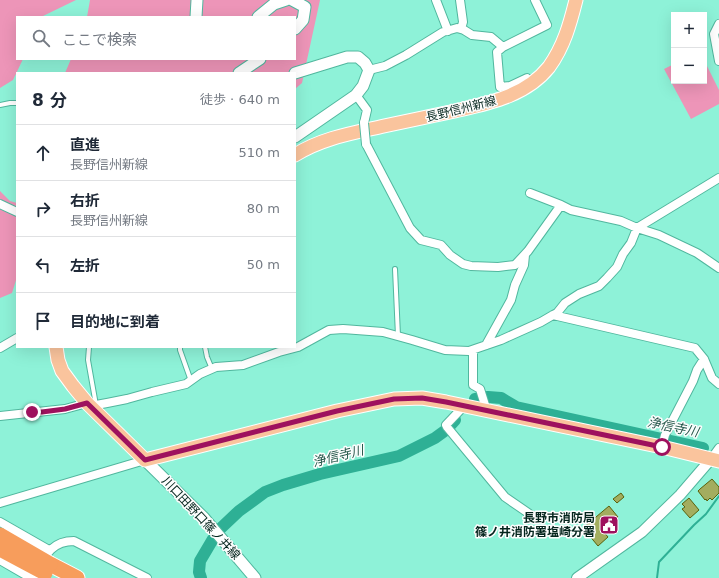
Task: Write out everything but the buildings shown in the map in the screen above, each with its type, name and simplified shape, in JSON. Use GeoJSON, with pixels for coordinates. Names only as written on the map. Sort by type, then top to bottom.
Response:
{"type":"FeatureCollection","features":[{"type":"Feature","properties":{"kind":"highway"},"geometry":{"type":"LineString","coordinates":[[0,534],[44,570]]}},
{"type":"Feature","properties":{"kind":"highway"},"geometry":{"type":"LineString","coordinates":[[0,549],[44,570],[77,578]]}},
{"type":"Feature","properties":{"kind":"main road"},"geometry":{"type":"LineString","coordinates":[[196,16],[197,0]]}},
{"type":"Feature","properties":{"kind":"main road"},"geometry":{"type":"LineString","coordinates":[[259,16],[274,4],[286,0]]}},
{"type":"Feature","properties":{"kind":"main road"},"geometry":{"type":"LineString","coordinates":[[292,0],[304,7],[302,20],[296,28]]}},
{"type":"Feature","properties":{"kind":"main road","name":"長野信州新線"},"geometry":{"type":"LineString","coordinates":[[296,154],[321,142],[346,134],[489,103],[518,93],[532,83],[548,67],[561,47],[569,27],[576,0]]}},
{"type":"Feature","properties":{"kind":"main road"},"geometry":{"type":"LineString","coordinates":[[296,73],[347,57],[358,57],[366,64],[369,70],[363,86],[356,95],[296,136]]}},
{"type":"Feature","properties":{"kind":"main road"},"geometry":{"type":"LineString","coordinates":[[240,72],[258,60]]}},
{"type":"Feature","properties":{"kind":"main road"},"geometry":{"type":"LineString","coordinates":[[56,348],[62,371],[73,386],[145,460],[337,411],[394,399],[422,398],[464,406],[484,407],[663,441],[715,460]]}},
{"type":"Feature","properties":{"kind":"main road","name":"川口田野口篠ノ井線"},"geometry":{"type":"LineString","coordinates":[[145,460],[204,518],[255,578]]}},
{"type":"Feature","properties":{"kind":"street"},"geometry":{"type":"LineString","coordinates":[[436,0],[448,31]]}},
{"type":"Feature","properties":{"kind":"street"},"geometry":{"type":"LineString","coordinates":[[460,0],[463,22],[461,29]]}},
{"type":"Feature","properties":{"kind":"street"},"geometry":{"type":"LineString","coordinates":[[532,83],[527,78],[510,86],[500,87],[497,52],[503,47],[547,25],[535,0]]}},
{"type":"Feature","properties":{"kind":"street"},"geometry":{"type":"LineString","coordinates":[[719,24],[714,34],[719,61]]}},
{"type":"Feature","properties":{"kind":"street"},"geometry":{"type":"LineString","coordinates":[[369,70],[385,66],[443,32],[457,28],[472,35],[491,37],[503,47]]}},
{"type":"Feature","properties":{"kind":"street"},"geometry":{"type":"LineString","coordinates":[[356,95],[367,110],[364,123],[366,144],[410,228],[421,240],[441,245],[450,255],[463,264],[471,266],[498,267],[515,265],[525,255],[561,205]]}},
{"type":"Feature","properties":{"kind":"street"},"geometry":{"type":"LineString","coordinates":[[296,348],[329,330],[344,329],[383,332],[445,350],[469,352],[501,340],[525,330],[557,313],[565,303],[579,294],[599,286],[617,267],[638,228],[719,178]]}},
{"type":"Feature","properties":{"kind":"street"},"geometry":{"type":"LineString","coordinates":[[530,193],[571,210],[621,221],[666,238],[697,253],[719,268]]}},
{"type":"Feature","properties":{"kind":"street"},"geometry":{"type":"LineString","coordinates":[[0,204],[16,212]]}},
{"type":"Feature","properties":{"kind":"street"},"geometry":{"type":"LineString","coordinates":[[486,345],[511,300],[515,285],[524,265],[525,255]]}},
{"type":"Feature","properties":{"kind":"street"},"geometry":{"type":"LineString","coordinates":[[553,315],[695,348],[704,359],[712,378],[719,384]]}},
{"type":"Feature","properties":{"kind":"street"},"geometry":{"type":"LineString","coordinates":[[0,348],[16,339]]}},
{"type":"Feature","properties":{"kind":"street"},"geometry":{"type":"LineString","coordinates":[[0,416],[65,409],[127,399],[186,384],[200,374],[216,367],[243,365],[294,348]]}},
{"type":"Feature","properties":{"kind":"street"},"geometry":{"type":"LineString","coordinates":[[473,350],[473,385],[482,392],[484,407]]}},
{"type":"Feature","properties":{"kind":"street"},"geometry":{"type":"LineString","coordinates":[[663,441],[697,370],[704,359]]}},
{"type":"Feature","properties":{"kind":"street"},"geometry":{"type":"LineString","coordinates":[[464,406],[446,425],[505,497],[534,517]]}},
{"type":"Feature","properties":{"kind":"street"},"geometry":{"type":"LineString","coordinates":[[577,578],[642,532],[715,460],[719,448]]}},
{"type":"Feature","properties":{"kind":"street"},"geometry":{"type":"LineString","coordinates":[[0,503],[145,460]]}},
{"type":"Feature","properties":{"kind":"street"},"geometry":{"type":"LineString","coordinates":[[0,522],[44,570]]}},
{"type":"Feature","properties":{"kind":"street"},"geometry":{"type":"LineString","coordinates":[[44,570],[56,544],[66,541],[74,541],[147,578]]}},
{"type":"Feature","properties":{"kind":"street"},"geometry":{"type":"LineString","coordinates":[[0,560],[44,570]]}},
{"type":"Feature","properties":{"kind":"lane"},"geometry":{"type":"LineString","coordinates":[[0,105],[10,102],[16,103]]}},
{"type":"Feature","properties":{"kind":"lane"},"geometry":{"type":"LineString","coordinates":[[395,269],[398,336]]}},
{"type":"Feature","properties":{"kind":"lane"},"geometry":{"type":"LineString","coordinates":[[89,348],[88,360],[92,404]]}},
{"type":"Feature","properties":{"kind":"lane"},"geometry":{"type":"LineString","coordinates":[[180,348],[191,381]]}},
{"type":"Feature","properties":{"kind":"lane"},"geometry":{"type":"LineString","coordinates":[[205,348],[212,369]]}},
{"type":"Feature","properties":{"kind":"shaded area"},"geometry":{"type":"Polygon","coordinates":[[[0,0],[76,0],[43,16],[16,16],[16,60],[23,60],[13,80],[0,88],[0,0]]]}},
{"type":"Feature","properties":{"kind":"shaded area"},"geometry":{"type":"Polygon","coordinates":[[[90,0],[320,0],[302,83],[296,88],[296,72],[65,72],[71,60],[296,60],[296,16],[87,16],[90,0]]]}},
{"type":"Feature","properties":{"kind":"shaded area"},"geometry":{"type":"Polygon","coordinates":[[[671,66],[671,82],[664,69],[671,66]]]}},
{"type":"Feature","properties":{"kind":"shaded area"},"geometry":{"type":"Polygon","coordinates":[[[707,66],[719,90],[719,104],[691,119],[672,84],[707,84],[707,66]]]}},
{"type":"Feature","properties":{"kind":"shaded area"},"geometry":{"type":"Polygon","coordinates":[[[0,191],[10,201],[16,203],[16,280],[12,293],[0,298],[0,191]]]}},
{"type":"Feature","properties":{"kind":"waterway","name":"浄信寺川"},"geometry":{"type":"LineString","coordinates":[[475,399],[488,397],[501,398],[516,407],[703,448]]}},
{"type":"Feature","properties":{"kind":"waterway","name":"浄信寺川"},"geometry":{"type":"LineString","coordinates":[[221,528],[239,511],[265,492],[320,474],[399,456],[435,438],[446,430],[455,420]]}},
{"type":"Feature","properties":{"kind":"waterway"},"geometry":{"type":"LineString","coordinates":[[657,578],[659,562],[706,514],[719,496]]}},
{"type":"Feature","properties":{"kind":"waterway","name":"浄信寺川"},"geometry":{"type":"LineString","coordinates":[[201,578],[199,572],[200,561],[213,539]]}},
{"type":"Feature","properties":{"kind":"place","name":"長野市消防局 篠ノ井消防署塩崎分署"},"geometry":{"type":"Point","coordinates":[609,525]}},
{"type":"Feature","properties":{"kind":"route"},"geometry":{"type":"LineString","coordinates":[[32,412],[65,409],[87,403],[145,460],[337,411],[394,399],[422,398],[662,447]]}}]}
